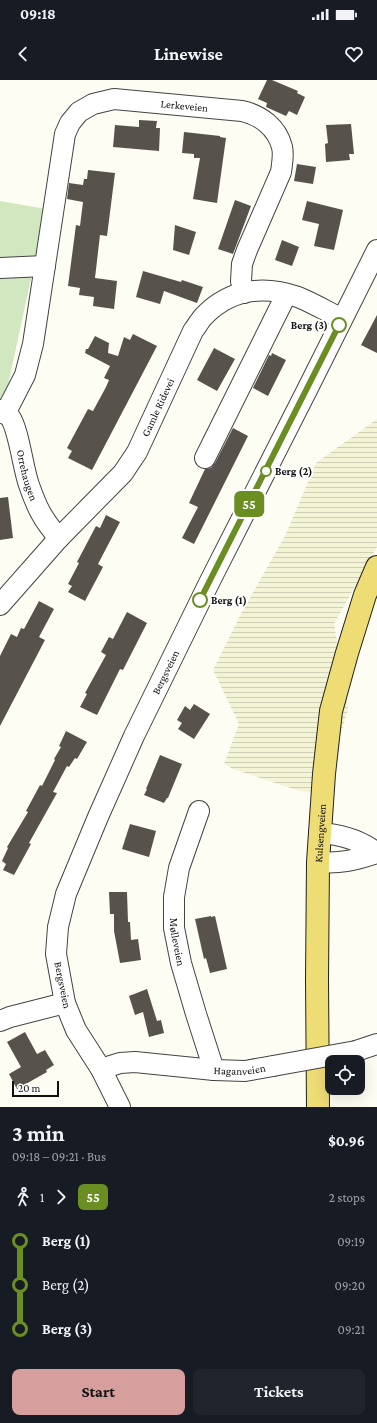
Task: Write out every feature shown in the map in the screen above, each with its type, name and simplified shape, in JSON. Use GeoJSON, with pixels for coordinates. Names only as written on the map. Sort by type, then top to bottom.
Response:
{"type":"FeatureCollection","features":[{"type":"Feature","properties":{"kind":"main road","name":"Kulsengveien"},"geometry":{"type":"LineString","coordinates":[[318,1107],[317,979],[319,833],[332,711],[347,653],[365,595],[377,567]]}},
{"type":"Feature","properties":{"kind":"street","name":"Lerkeveien"},"geometry":{"type":"LineString","coordinates":[[3,412],[25,375],[33,344],[65,134],[70,123],[79,112],[93,104],[114,99],[242,111],[262,119],[271,126],[277,134],[282,147],[283,159],[281,172],[242,264],[242,281],[244,292]]}},
{"type":"Feature","properties":{"kind":"street","name":"Bergsveien"},"geometry":{"type":"LineString","coordinates":[[120,1107],[101,1069],[76,1030],[65,1003],[56,954],[58,927],[66,894],[134,736],[206,587],[377,250]]}},
{"type":"Feature","properties":{"kind":"street"},"geometry":{"type":"LineString","coordinates":[[0,268],[45,266]]}},
{"type":"Feature","properties":{"kind":"street","name":"Gamle Ridevei"},"geometry":{"type":"LineString","coordinates":[[0,605],[59,538],[123,473],[137,452],[193,331],[203,316],[219,302],[235,294],[255,290],[298,297],[342,319]]}},
{"type":"Feature","properties":{"kind":"street"},"geometry":{"type":"LineString","coordinates":[[205,458],[286,295]]}},
{"type":"Feature","properties":{"kind":"street","name":"Orrehaugen"},"geometry":{"type":"LineString","coordinates":[[3,412],[10,417],[16,431],[28,484],[36,505],[44,521],[59,538]]}},
{"type":"Feature","properties":{"kind":"street","name":"Mølleveien"},"geometry":{"type":"LineString","coordinates":[[199,811],[179,868],[174,897],[174,928],[181,963],[214,1070]]}},
{"type":"Feature","properties":{"kind":"street"},"geometry":{"type":"LineString","coordinates":[[319,833],[342,836],[365,844],[377,853]]}},
{"type":"Feature","properties":{"kind":"street"},"geometry":{"type":"LineString","coordinates":[[318,862],[332,863],[350,861],[377,853]]}},
{"type":"Feature","properties":{"kind":"street"},"geometry":{"type":"LineString","coordinates":[[0,1021],[65,1003]]}},
{"type":"Feature","properties":{"kind":"street","name":"Haganveien"},"geometry":{"type":"LineString","coordinates":[[101,1069],[120,1063],[135,1062],[214,1070],[244,1071],[356,1051],[377,1044]]}},
{"type":"Feature","properties":{"kind":"green space"},"geometry":{"type":"Polygon","coordinates":[[[0,201],[46,209],[5,399],[0,399],[0,201]]]}},
{"type":"Feature","properties":{"kind":"green space"},"geometry":{"type":"Polygon","coordinates":[[[377,419],[377,547],[334,624],[348,709],[333,761],[316,793],[300,791],[233,769],[224,764],[239,724],[213,670],[241,614],[286,534],[316,463],[377,419]]]}},
{"type":"Feature","properties":{"kind":"building"},"geometry":{"type":"Polygon","coordinates":[[[267,80],[272,80],[298,91],[297,93],[305,97],[297,115],[289,111],[286,116],[266,107],[267,103],[258,99],[267,80]]]}},
{"type":"Feature","properties":{"kind":"building"},"geometry":{"type":"Polygon","coordinates":[[[139,120],[157,121],[156,128],[160,128],[159,151],[113,147],[115,125],[139,127],[139,120]]]}},
{"type":"Feature","properties":{"kind":"building"},"geometry":{"type":"Polygon","coordinates":[[[351,124],[354,154],[349,154],[350,160],[326,162],[325,144],[328,143],[326,125],[351,124]]]}},
{"type":"Feature","properties":{"kind":"building"},"geometry":{"type":"Polygon","coordinates":[[[184,132],[226,138],[217,203],[193,199],[200,158],[194,158],[194,154],[182,153],[184,132]]]}},
{"type":"Feature","properties":{"kind":"building"},"geometry":{"type":"Polygon","coordinates":[[[297,164],[316,167],[313,184],[294,181],[297,164]]]}},
{"type":"Feature","properties":{"kind":"building"},"geometry":{"type":"Polygon","coordinates":[[[88,170],[115,173],[107,236],[100,235],[95,278],[117,281],[114,309],[93,306],[94,297],[79,295],[80,288],[68,286],[76,225],[80,226],[83,202],[67,199],[69,183],[83,185],[84,179],[87,179],[88,170]]]}},
{"type":"Feature","properties":{"kind":"building"},"geometry":{"type":"Polygon","coordinates":[[[235,200],[251,206],[233,254],[218,249],[235,200]]]}},
{"type":"Feature","properties":{"kind":"building"},"geometry":{"type":"Polygon","coordinates":[[[307,201],[343,210],[334,250],[314,246],[319,224],[302,220],[307,201]]]}},
{"type":"Feature","properties":{"kind":"building"},"geometry":{"type":"Polygon","coordinates":[[[175,225],[196,232],[189,255],[173,250],[175,225]]]}},
{"type":"Feature","properties":{"kind":"building"},"geometry":{"type":"Polygon","coordinates":[[[282,240],[299,247],[292,266],[275,260],[282,240]]]}},
{"type":"Feature","properties":{"kind":"building"},"geometry":{"type":"Polygon","coordinates":[[[143,271],[181,282],[182,280],[203,287],[197,303],[164,291],[160,304],[136,297],[143,271]]]}},
{"type":"Feature","properties":{"kind":"building"},"geometry":{"type":"Polygon","coordinates":[[[377,315],[377,353],[361,345],[377,315]]]}},
{"type":"Feature","properties":{"kind":"building"},"geometry":{"type":"Polygon","coordinates":[[[133,334],[157,346],[92,470],[68,458],[72,451],[67,448],[88,409],[93,411],[109,380],[104,378],[110,366],[85,353],[86,349],[88,349],[95,336],[109,343],[108,353],[118,356],[124,337],[130,340],[133,334]]]}},
{"type":"Feature","properties":{"kind":"building"},"geometry":{"type":"Polygon","coordinates":[[[214,348],[235,359],[217,391],[197,380],[214,348]]]}},
{"type":"Feature","properties":{"kind":"building"},"geometry":{"type":"Polygon","coordinates":[[[272,353],[286,360],[268,396],[253,388],[269,355],[271,356],[272,353]]]}},
{"type":"Feature","properties":{"kind":"building"},"geometry":{"type":"Polygon","coordinates":[[[233,428],[248,436],[194,544],[182,538],[198,507],[189,503],[205,469],[211,468],[215,463],[233,428]]]}},
{"type":"Feature","properties":{"kind":"building"},"geometry":{"type":"Polygon","coordinates":[[[8,497],[13,538],[0,540],[0,498],[8,497]]]}},
{"type":"Feature","properties":{"kind":"building"},"geometry":{"type":"Polygon","coordinates":[[[106,515],[120,522],[98,564],[103,567],[85,601],[68,592],[72,586],[68,584],[79,563],[77,562],[96,526],[100,528],[106,515]]]}},
{"type":"Feature","properties":{"kind":"building"},"geometry":{"type":"Polygon","coordinates":[[[39,601],[54,609],[39,637],[45,640],[0,726],[0,656],[11,634],[17,637],[21,628],[24,629],[39,601]]]}},
{"type":"Feature","properties":{"kind":"building"},"geometry":{"type":"Polygon","coordinates":[[[127,612],[147,623],[123,670],[120,669],[97,715],[80,707],[87,694],[85,693],[106,655],[101,652],[109,637],[113,639],[127,612]]]}},
{"type":"Feature","properties":{"kind":"building"},"geometry":{"type":"Polygon","coordinates":[[[194,704],[210,714],[194,739],[178,729],[182,723],[177,720],[185,706],[190,710],[194,704]]]}},
{"type":"Feature","properties":{"kind":"building"},"geometry":{"type":"Polygon","coordinates":[[[66,731],[87,742],[77,759],[75,758],[69,767],[67,766],[53,792],[57,793],[29,843],[31,844],[14,875],[3,870],[6,864],[2,861],[8,848],[7,847],[28,812],[26,811],[40,785],[42,786],[61,747],[59,746],[66,731]]]}},
{"type":"Feature","properties":{"kind":"building"},"geometry":{"type":"Polygon","coordinates":[[[160,755],[182,764],[168,798],[164,803],[144,795],[160,755]]]}},
{"type":"Feature","properties":{"kind":"building"},"geometry":{"type":"Polygon","coordinates":[[[130,824],[156,831],[149,857],[122,849],[130,824]]]}},
{"type":"Feature","properties":{"kind":"building"},"geometry":{"type":"Polygon","coordinates":[[[109,892],[127,892],[128,922],[130,922],[131,940],[138,939],[141,960],[120,963],[114,931],[114,914],[110,914],[109,892]]]}},
{"type":"Feature","properties":{"kind":"building"},"geometry":{"type":"Polygon","coordinates":[[[215,916],[227,969],[210,973],[206,958],[204,959],[195,919],[215,916]]]}},
{"type":"Feature","properties":{"kind":"building"},"geometry":{"type":"Polygon","coordinates":[[[147,989],[157,1021],[161,1020],[164,1033],[149,1037],[143,1012],[135,1015],[129,996],[147,989]]]}},
{"type":"Feature","properties":{"kind":"building"},"geometry":{"type":"Polygon","coordinates":[[[25,1032],[37,1054],[45,1050],[54,1065],[46,1070],[47,1072],[17,1089],[9,1074],[21,1067],[7,1042],[25,1032]]]}},
{"type":"Feature","properties":{"kind":"bus line","name":"55"},"geometry":{"type":"LineString","coordinates":[[200,600],[339,325]]}},
{"type":"Feature","properties":{"kind":"place","name":"Berg (3)"},"geometry":{"type":"Point","coordinates":[339,325]}},
{"type":"Feature","properties":{"kind":"place","name":"Berg (2)"},"geometry":{"type":"Point","coordinates":[266,471]}},
{"type":"Feature","properties":{"kind":"place","name":"Berg (1)"},"geometry":{"type":"Point","coordinates":[200,600]}}]}
